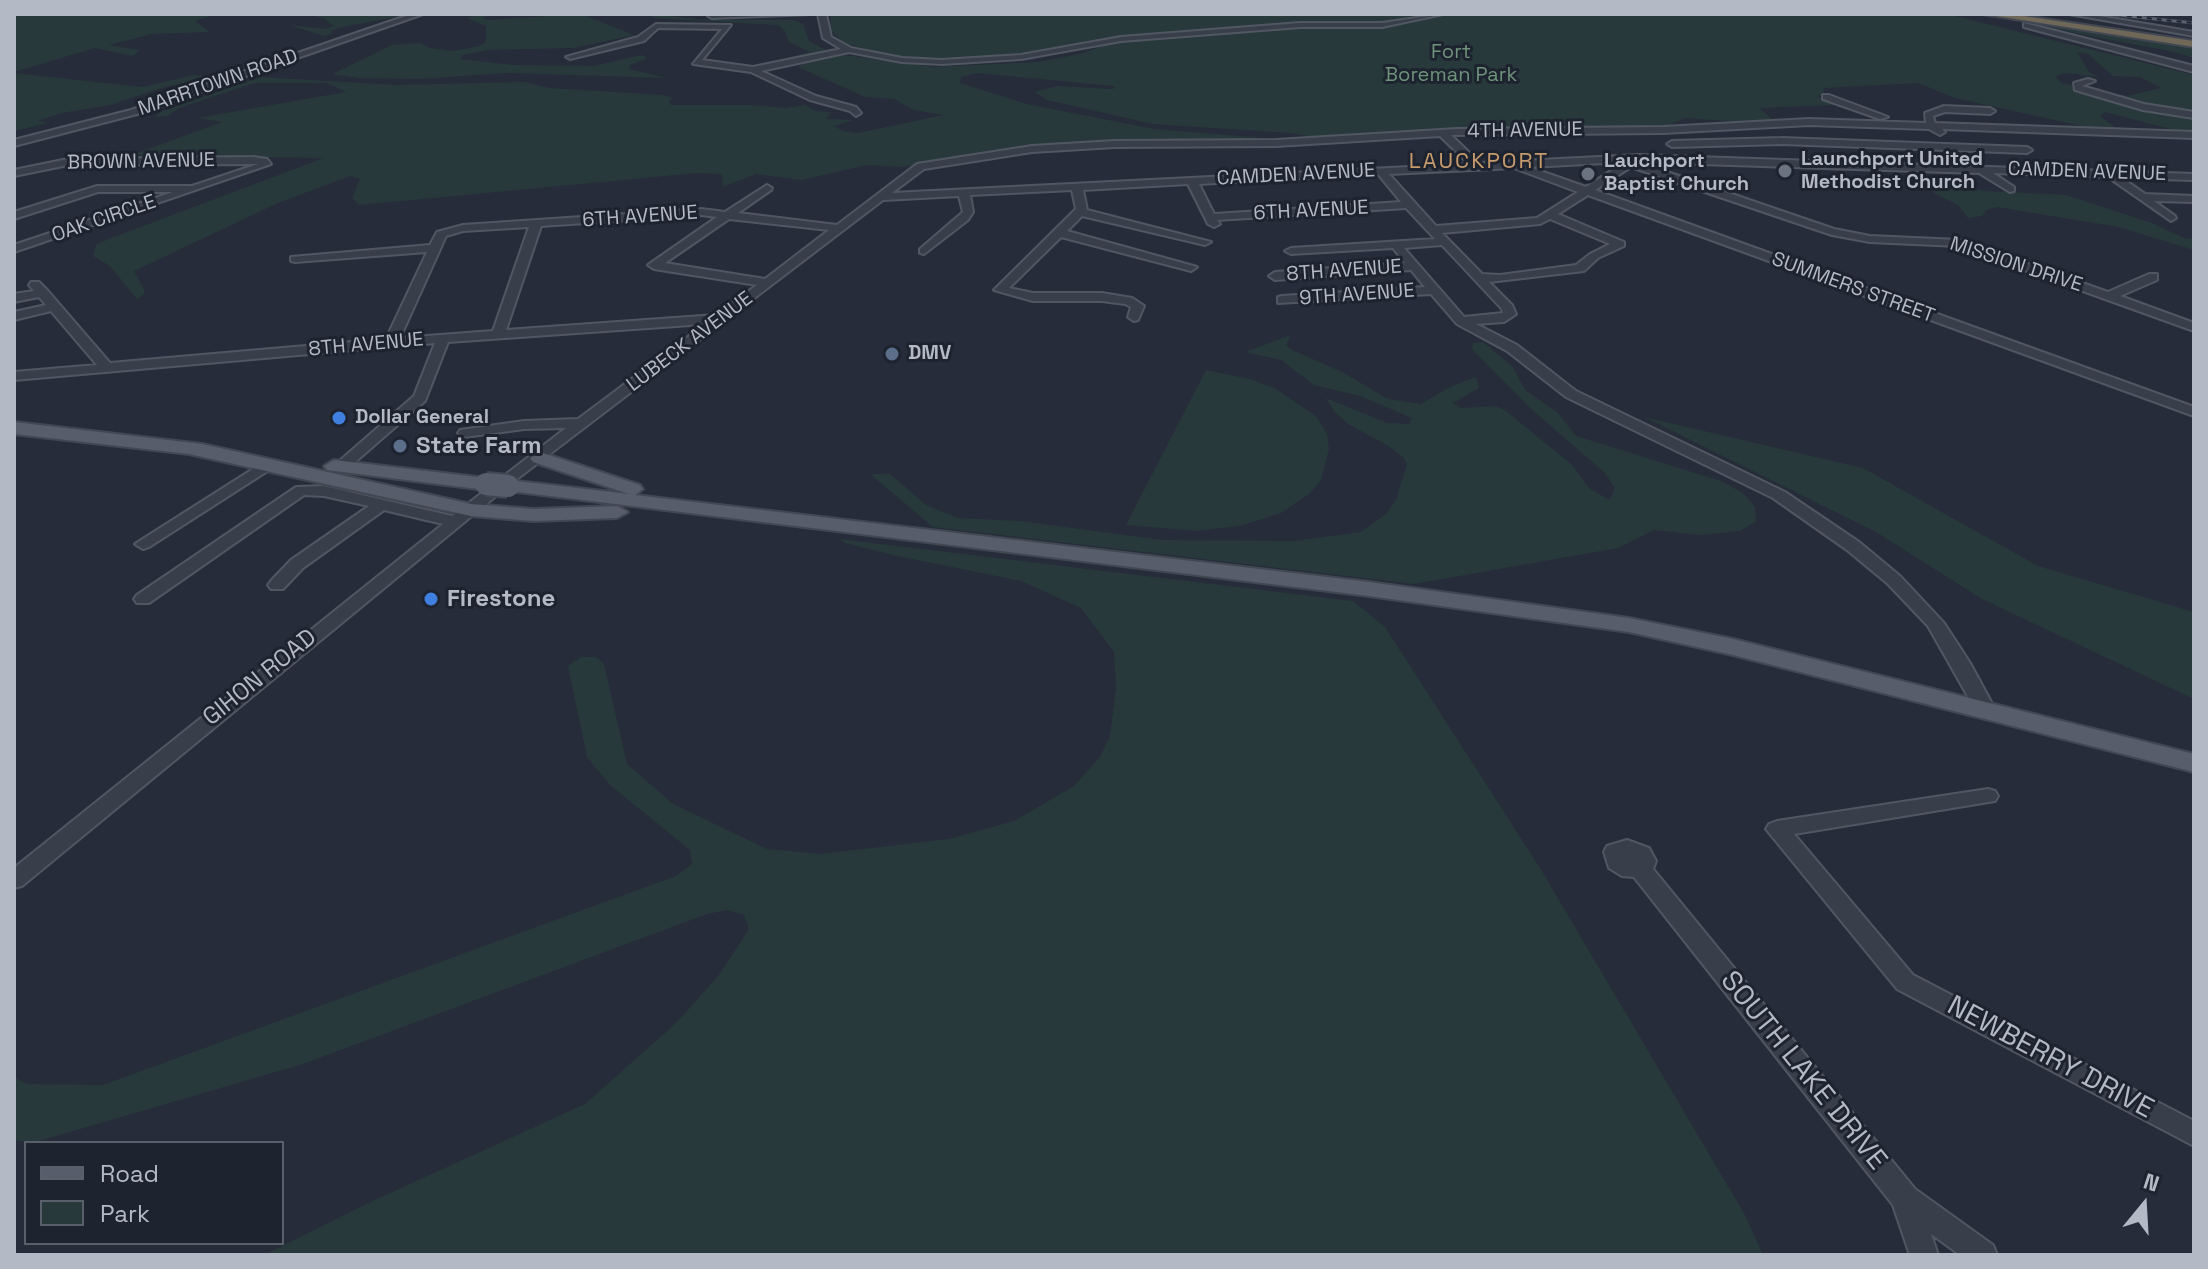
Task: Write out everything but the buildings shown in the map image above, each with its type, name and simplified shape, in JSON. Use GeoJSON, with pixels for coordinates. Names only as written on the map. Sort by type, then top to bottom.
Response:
{"type":"FeatureCollection","features":[{"type":"Feature","properties":{"kind":"highway"},"geometry":{"type":"LineString","coordinates":[[1988,14],[2194,39]]}},
{"type":"Feature","properties":{"kind":"highway"},"geometry":{"type":"LineString","coordinates":[[2008,14],[2194,39]]}},
{"type":"Feature","properties":{"kind":"main road"},"geometry":{"type":"LineString","coordinates":[[14,428],[486,484],[508,483],[788,520],[1369,589],[1629,625],[1747,651],[2194,763]]}},
{"type":"Feature","properties":{"kind":"main road"},"geometry":{"type":"LineString","coordinates":[[187,448],[464,516],[653,511],[788,520]]}},
{"type":"Feature","properties":{"kind":"main road"},"geometry":{"type":"LineString","coordinates":[[540,458],[627,488],[762,511],[788,520]]}},
{"type":"Feature","properties":{"kind":"street","name":"MARRTOWN ROAD"},"geometry":{"type":"LineString","coordinates":[[14,143],[134,112],[419,14]]}},
{"type":"Feature","properties":{"kind":"street"},"geometry":{"type":"LineString","coordinates":[[698,15],[807,14]]}},
{"type":"Feature","properties":{"kind":"street"},"geometry":{"type":"LineString","coordinates":[[822,14],[827,38],[849,50],[902,60],[961,62],[1021,57],[1088,44],[1248,30],[1382,25],[1448,14]]}},
{"type":"Feature","properties":{"kind":"street"},"geometry":{"type":"LineString","coordinates":[[2073,14],[2194,39]]}},
{"type":"Feature","properties":{"kind":"street"},"geometry":{"type":"LineString","coordinates":[[2027,25],[2194,69]]}},
{"type":"Feature","properties":{"kind":"street"},"geometry":{"type":"LineString","coordinates":[[570,57],[641,39],[656,26],[728,27],[696,62],[753,70],[813,98],[853,109],[856,113]]}},
{"type":"Feature","properties":{"kind":"street"},"geometry":{"type":"LineString","coordinates":[[753,70],[849,50]]}},
{"type":"Feature","properties":{"kind":"street"},"geometry":{"type":"LineString","coordinates":[[2091,81],[2077,85],[2078,88],[2104,98],[2194,117]]}},
{"type":"Feature","properties":{"kind":"street"},"geometry":{"type":"LineString","coordinates":[[1826,97],[1905,125]]}},
{"type":"Feature","properties":{"kind":"street"},"geometry":{"type":"LineString","coordinates":[[1990,111],[1944,109],[1928,115],[1932,127],[1979,168],[2010,189]]}},
{"type":"Feature","properties":{"kind":"street"},"geometry":{"type":"LineString","coordinates":[[2129,114],[2194,117]]}},
{"type":"Feature","properties":{"kind":"street"},"geometry":{"type":"LineString","coordinates":[[1812,122],[1832,143]]}},
{"type":"Feature","properties":{"kind":"street","name":"4TH AVENUE"},"geometry":{"type":"LineString","coordinates":[[874,200],[921,166],[1032,149],[1115,144],[1282,148],[1443,133],[1663,130],[1812,122],[2194,135]]}},
{"type":"Feature","properties":{"kind":"street"},"geometry":{"type":"LineString","coordinates":[[1663,130],[1682,158]]}},
{"type":"Feature","properties":{"kind":"street"},"geometry":{"type":"LineString","coordinates":[[1443,133],[1477,166]]}},
{"type":"Feature","properties":{"kind":"street"},"geometry":{"type":"LineString","coordinates":[[2172,135],[2194,149]]}},
{"type":"Feature","properties":{"kind":"street"},"geometry":{"type":"LineString","coordinates":[[1672,144],[1832,143],[2027,150]]}},
{"type":"Feature","properties":{"kind":"street","name":"CAMDEN AVENUE"},"geometry":{"type":"LineString","coordinates":[[874,200],[1511,164],[1682,158],[2194,177]]}},
{"type":"Feature","properties":{"kind":"street","name":"BROWN AVENUE"},"geometry":{"type":"LineString","coordinates":[[14,173],[68,162],[253,160],[266,164]]}},
{"type":"Feature","properties":{"kind":"street"},"geometry":{"type":"LineString","coordinates":[[1433,230],[1526,225],[1540,221],[1634,160]]}},
{"type":"Feature","properties":{"kind":"street","name":"MISSION DRIVE"},"geometry":{"type":"LineString","coordinates":[[1634,160],[1832,232],[1870,239],[1959,243],[2194,327]]}},
{"type":"Feature","properties":{"kind":"street","name":"OAK CIRCLE"},"geometry":{"type":"LineString","coordinates":[[14,249],[266,164]]}},
{"type":"Feature","properties":{"kind":"street","name":"SUMMERS STREET"},"geometry":{"type":"LineString","coordinates":[[1511,164],[2194,412]]}},
{"type":"Feature","properties":{"kind":"street"},"geometry":{"type":"LineString","coordinates":[[1294,165],[1301,175]]}},
{"type":"Feature","properties":{"kind":"street"},"geometry":{"type":"LineString","coordinates":[[1381,171],[1443,242],[1508,308],[1510,314],[1504,318],[1461,321]]}},
{"type":"Feature","properties":{"kind":"street"},"geometry":{"type":"LineString","coordinates":[[2109,173],[2171,218]]}},
{"type":"Feature","properties":{"kind":"street","name":"6TH AVENUE"},"geometry":{"type":"LineString","coordinates":[[1192,181],[1213,220],[1409,205]]}},
{"type":"Feature","properties":{"kind":"street"},"geometry":{"type":"LineString","coordinates":[[1077,187],[1082,210],[1000,290],[1033,297],[1102,297],[1128,301],[1138,306],[1134,317]]}},
{"type":"Feature","properties":{"kind":"street"},"geometry":{"type":"LineString","coordinates":[[767,188],[654,265],[768,283]]}},
{"type":"Feature","properties":{"kind":"street","name":"OAK CIRCLE"},"geometry":{"type":"LineString","coordinates":[[14,216],[97,189],[193,189]]}},
{"type":"Feature","properties":{"kind":"street"},"geometry":{"type":"LineString","coordinates":[[924,251],[964,218],[968,212],[964,193]]}},
{"type":"Feature","properties":{"kind":"street"},"geometry":{"type":"LineString","coordinates":[[2141,197],[2194,199]]}},
{"type":"Feature","properties":{"kind":"street","name":"LUBECK AVENUE"},"geometry":{"type":"LineString","coordinates":[[508,483],[874,200]]}},
{"type":"Feature","properties":{"kind":"street","name":"6TH AVENUE"},"geometry":{"type":"LineString","coordinates":[[433,248],[441,234],[463,228],[701,212],[838,228]]}},
{"type":"Feature","properties":{"kind":"street"},"geometry":{"type":"LineString","coordinates":[[1080,212],[1205,242]]}},
{"type":"Feature","properties":{"kind":"street"},"geometry":{"type":"LineString","coordinates":[[1478,277],[1500,279],[1580,268],[1594,256],[1620,244],[1550,215]]}},
{"type":"Feature","properties":{"kind":"street"},"geometry":{"type":"LineString","coordinates":[[498,335],[536,224]]}},
{"type":"Feature","properties":{"kind":"street"},"geometry":{"type":"LineString","coordinates":[[1060,233],[1191,267]]}},
{"type":"Feature","properties":{"kind":"street"},"geometry":{"type":"LineString","coordinates":[[1291,251],[1443,242]]}},
{"type":"Feature","properties":{"kind":"street"},"geometry":{"type":"LineString","coordinates":[[1396,245],[1461,321],[1512,348],[1571,394],[1779,495],[1814,517],[1894,580],[1935,623],[1961,663],[1986,711]]}},
{"type":"Feature","properties":{"kind":"street"},"geometry":{"type":"LineString","coordinates":[[295,259],[433,248],[391,343]]}},
{"type":"Feature","properties":{"kind":"street","name":"8TH AVENUE"},"geometry":{"type":"LineString","coordinates":[[1275,276],[1412,266]]}},
{"type":"Feature","properties":{"kind":"street"},"geometry":{"type":"LineString","coordinates":[[2110,296],[2153,277]]}},
{"type":"Feature","properties":{"kind":"street"},"geometry":{"type":"LineString","coordinates":[[14,298],[39,289],[107,368]]}},
{"type":"Feature","properties":{"kind":"street","name":"9TH AVENUE"},"geometry":{"type":"LineString","coordinates":[[1282,300],[1432,290]]}},
{"type":"Feature","properties":{"kind":"street"},"geometry":{"type":"LineString","coordinates":[[14,316],[53,307]]}},
{"type":"Feature","properties":{"kind":"street","name":"8TH AVENUE"},"geometry":{"type":"LineString","coordinates":[[14,376],[443,338],[718,319]]}},
{"type":"Feature","properties":{"kind":"street"},"geometry":{"type":"LineString","coordinates":[[341,467],[420,398],[443,338]]}},
{"type":"Feature","properties":{"kind":"street"},"geometry":{"type":"LineString","coordinates":[[465,433],[524,425],[585,423]]}},
{"type":"Feature","properties":{"kind":"street"},"geometry":{"type":"LineString","coordinates":[[143,544],[264,467]]}},
{"type":"Feature","properties":{"kind":"street","name":"GIHON ROAD"},"geometry":{"type":"LineString","coordinates":[[14,880],[508,483]]}},
{"type":"Feature","properties":{"kind":"street"},"geometry":{"type":"LineString","coordinates":[[143,599],[301,490],[324,491],[382,504],[464,516]]}},
{"type":"Feature","properties":{"kind":"street"},"geometry":{"type":"LineString","coordinates":[[277,585],[297,564],[382,504]]}},
{"type":"Feature","properties":{"kind":"street","name":"NEWBERRY DRIVE"},"geometry":{"type":"LineString","coordinates":[[1988,796],[1777,829],[1905,982],[2194,1134]]}},
{"type":"Feature","properties":{"kind":"street","name":"SOUTH LAKE DRIVE"},"geometry":{"type":"LineString","coordinates":[[1640,869],[1905,1198],[1983,1255]]}},
{"type":"Feature","properties":{"kind":"street"},"geometry":{"type":"LineString","coordinates":[[1905,1198],[1924,1255]]}},
{"type":"Feature","properties":{"kind":"green space"},"geometry":{"type":"Polygon","coordinates":[[[14,14],[216,14],[195,21],[210,32],[152,34],[109,45],[139,50],[133,56],[95,48],[14,72],[14,14]]]}},
{"type":"Feature","properties":{"kind":"green space"},"geometry":{"type":"Polygon","coordinates":[[[305,14],[412,14],[338,28],[324,36],[289,25],[326,29],[334,26],[323,18],[305,14]]]}},
{"type":"Feature","properties":{"kind":"green space"},"geometry":{"type":"Polygon","coordinates":[[[494,14],[482,18],[488,20],[581,14],[634,35],[573,48],[488,50],[463,55],[460,59],[513,65],[594,66],[641,55],[648,58],[630,65],[629,69],[667,78],[507,73],[419,79],[358,78],[332,74],[392,45],[420,43],[430,48],[453,51],[479,46],[486,42],[486,26],[467,18],[494,14]]]}},
{"type":"Feature","properties":{"kind":"green space","name":"Fort Boreman Park"},"geometry":{"type":"Polygon","coordinates":[[[831,14],[1959,14],[1955,16],[2194,75],[2194,131],[2174,130],[2105,112],[2100,116],[2120,131],[2104,131],[1955,98],[1918,83],[1824,88],[1822,95],[1816,96],[1836,105],[1759,108],[1773,120],[1768,124],[1686,118],[1661,128],[1465,131],[1329,140],[1291,133],[1153,124],[1047,100],[1035,92],[1057,86],[1116,88],[1113,86],[978,73],[961,77],[960,83],[1027,104],[1154,129],[1288,140],[1043,144],[901,167],[867,165],[801,180],[756,174],[723,187],[722,174],[697,173],[359,205],[352,198],[360,179],[350,176],[278,203],[134,271],[144,290],[144,294],[137,299],[110,266],[93,256],[96,245],[106,240],[324,158],[132,155],[222,122],[197,118],[346,92],[327,83],[255,83],[179,108],[167,116],[155,117],[160,112],[260,77],[395,85],[524,82],[549,88],[664,95],[672,98],[669,102],[671,105],[785,108],[805,105],[815,111],[831,112],[826,119],[853,120],[834,126],[858,133],[944,115],[914,110],[894,99],[865,97],[798,67],[815,57],[844,55],[934,67],[1038,62],[1080,54],[1106,45],[1087,42],[993,58],[901,58],[844,43],[831,30],[831,14]],[[2077,52],[2089,72],[2098,77],[2067,73],[2055,76],[2061,83],[2127,96],[2161,88],[2140,77],[2113,76],[2088,54],[2077,52]]]}},
{"type":"Feature","properties":{"kind":"green space"},"geometry":{"type":"Polygon","coordinates":[[[660,15],[703,20],[793,20],[803,24],[809,41],[828,51],[782,59],[810,52],[789,42],[785,31],[778,25],[650,18],[660,15]]]}},
{"type":"Feature","properties":{"kind":"green space"},"geometry":{"type":"Polygon","coordinates":[[[2019,22],[2194,47],[2194,58],[2174,52],[2019,22]]]}},
{"type":"Feature","properties":{"kind":"green space"},"geometry":{"type":"Polygon","coordinates":[[[14,73],[142,87],[194,75],[217,77],[168,86],[110,105],[62,113],[37,121],[48,122],[44,124],[14,131],[14,73]]]}},
{"type":"Feature","properties":{"kind":"green space"},"geometry":{"type":"Polygon","coordinates":[[[1944,184],[1986,191],[2066,195],[2152,223],[2186,239],[2194,238],[2194,250],[2119,227],[1997,207],[1986,210],[1982,216],[1968,218],[1958,205],[1934,193],[1934,187],[1944,184]]]}},
{"type":"Feature","properties":{"kind":"green space"},"geometry":{"type":"Polygon","coordinates":[[[1291,335],[1286,345],[1290,349],[1342,372],[1388,399],[1421,404],[1450,387],[1476,377],[1479,388],[1453,403],[1461,408],[1496,406],[1506,411],[1571,464],[1590,489],[1610,500],[1615,488],[1605,473],[1529,407],[1472,349],[1473,343],[1483,342],[1513,367],[1525,390],[1557,412],[1576,436],[1721,481],[1743,493],[1755,507],[1756,521],[1740,531],[1700,535],[1654,530],[1618,548],[1414,584],[933,527],[870,474],[890,474],[926,505],[958,518],[1020,521],[1162,540],[1294,541],[1361,532],[1386,514],[1396,500],[1407,464],[1387,445],[1348,424],[1326,398],[1387,423],[1409,424],[1412,418],[1360,396],[1314,385],[1281,360],[1245,352],[1291,335]]]}},
{"type":"Feature","properties":{"kind":"green space"},"geometry":{"type":"Polygon","coordinates":[[[1206,370],[1250,379],[1276,389],[1316,416],[1327,434],[1329,449],[1321,480],[1309,494],[1281,513],[1240,526],[1196,531],[1126,525],[1206,370]]]}},
{"type":"Feature","properties":{"kind":"green space"},"geometry":{"type":"Polygon","coordinates":[[[1644,417],[1863,468],[2038,566],[2194,612],[2194,699],[1982,599],[1876,532],[1644,417]]]}},
{"type":"Feature","properties":{"kind":"green space"},"geometry":{"type":"Polygon","coordinates":[[[839,539],[1353,601],[1385,627],[1540,868],[1745,1215],[1763,1255],[264,1255],[377,1199],[585,1104],[676,1023],[719,975],[749,929],[744,915],[727,910],[707,914],[303,1064],[39,1141],[14,1140],[14,1077],[27,1084],[103,1085],[676,876],[692,864],[690,850],[610,785],[587,757],[568,666],[581,657],[596,657],[604,664],[627,764],[673,804],[767,849],[820,854],[949,839],[1014,821],[1074,786],[1100,757],[1110,736],[1116,688],[1114,652],[1081,608],[1021,581],[845,543],[839,539]]]}},
{"type":"Feature","properties":{"kind":"railway"},"geometry":{"type":"LineString","coordinates":[[2107,14],[2194,23]]}},
{"type":"Feature","properties":{"kind":"place","name":"Launchport United Methodist Church"},"geometry":{"type":"Point","coordinates":[1785,171]}},
{"type":"Feature","properties":{"kind":"place","name":"Lauchport Baptist Church"},"geometry":{"type":"Point","coordinates":[1588,174]}},
{"type":"Feature","properties":{"kind":"place","name":"DMV"},"geometry":{"type":"Point","coordinates":[892,354]}},
{"type":"Feature","properties":{"kind":"place","name":"Dollar General"},"geometry":{"type":"Point","coordinates":[339,418]}},
{"type":"Feature","properties":{"kind":"place","name":"State Farm"},"geometry":{"type":"Point","coordinates":[400,446]}},
{"type":"Feature","properties":{"kind":"place","name":"Firestone"},"geometry":{"type":"Point","coordinates":[431,599]}},
{"type":"Feature","properties":{"kind":"district","name":"LAUCKPORT"},"geometry":{"type":"Point","coordinates":[1479,162]}}]}
